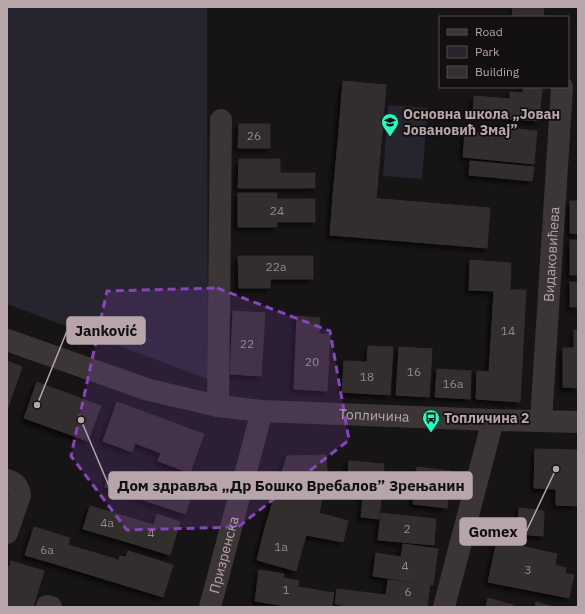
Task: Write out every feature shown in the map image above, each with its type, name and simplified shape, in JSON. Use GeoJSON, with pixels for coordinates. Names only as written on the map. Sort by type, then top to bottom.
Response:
{"type":"FeatureCollection","features":[{"type":"Feature","properties":{"kind":"street","name":"Видаковићева"},"geometry":{"type":"LineString","coordinates":[[541,421],[562,88]]}},
{"type":"Feature","properties":{"kind":"street"},"geometry":{"type":"LineString","coordinates":[[218,406],[221,120]]}},
{"type":"Feature","properties":{"kind":"street","name":"Топличина"},"geometry":{"type":"LineString","coordinates":[[7,340],[149,390],[218,406],[262,411],[578,422]]}},
{"type":"Feature","properties":{"kind":"street","name":"Призренска"},"geometry":{"type":"LineString","coordinates":[[210,607],[262,411]]}},
{"type":"Feature","properties":{"kind":"street"},"geometry":{"type":"LineString","coordinates":[[444,607],[493,420]]}},
{"type":"Feature","properties":{"kind":"street"},"geometry":{"type":"LineString","coordinates":[[7,480],[14,482],[20,495],[7,533]]}},
{"type":"Feature","properties":{"kind":"highlighted area"},"geometry":{"type":"Polygon","coordinates":[[[217,288],[330,331],[349,440],[238,527],[127,530],[71,456],[107,291],[217,288]]]}},
{"type":"Feature","properties":{"kind":"green space"},"geometry":{"type":"Polygon","coordinates":[[[7,7],[207,7],[208,379],[7,304],[7,7]]]}},
{"type":"Feature","properties":{"kind":"green space"},"geometry":{"type":"Polygon","coordinates":[[[388,105],[428,108],[422,179],[383,176],[388,105]]]}},
{"type":"Feature","properties":{"kind":"building"},"geometry":{"type":"Polygon","coordinates":[[[513,7],[544,7],[543,16],[512,16],[513,7]]]}},
{"type":"Feature","properties":{"kind":"building"},"geometry":{"type":"Polygon","coordinates":[[[343,81],[386,85],[382,134],[339,130],[343,81]]]}},
{"type":"Feature","properties":{"kind":"building"},"geometry":{"type":"Polygon","coordinates":[[[523,88],[542,89],[539,121],[508,119],[508,115],[473,112],[474,96],[510,99],[510,92],[523,93],[523,88]]]}},
{"type":"Feature","properties":{"kind":"building"},"geometry":{"type":"Polygon","coordinates":[[[239,124],[270,124],[270,148],[238,148],[239,124]]]}},
{"type":"Feature","properties":{"kind":"building"},"geometry":{"type":"Polygon","coordinates":[[[498,127],[537,131],[534,164],[463,157],[465,132],[498,134],[498,127]]]}},
{"type":"Feature","properties":{"kind":"building"},"geometry":{"type":"Polygon","coordinates":[[[339,130],[382,134],[376,199],[333,195],[339,130]]]}},
{"type":"Feature","properties":{"kind":"building"},"geometry":{"type":"Polygon","coordinates":[[[239,159],[280,159],[280,173],[315,173],[315,188],[238,188],[239,159]]]}},
{"type":"Feature","properties":{"kind":"building"},"geometry":{"type":"Polygon","coordinates":[[[470,161],[534,167],[532,181],[469,175],[470,161]]]}},
{"type":"Feature","properties":{"kind":"building"},"geometry":{"type":"Polygon","coordinates":[[[238,193],[277,193],[277,199],[315,199],[315,222],[277,222],[277,227],[238,227],[238,193]]]}},
{"type":"Feature","properties":{"kind":"building"},"geometry":{"type":"Polygon","coordinates":[[[333,195],[490,208],[487,248],[330,235],[333,195]]]}},
{"type":"Feature","properties":{"kind":"building"},"geometry":{"type":"Polygon","coordinates":[[[570,201],[578,201],[578,234],[570,233],[570,201]]]}},
{"type":"Feature","properties":{"kind":"building"},"geometry":{"type":"Polygon","coordinates":[[[570,240],[578,240],[578,275],[570,275],[570,240]]]}},
{"type":"Feature","properties":{"kind":"building"},"geometry":{"type":"Polygon","coordinates":[[[238,256],[313,256],[313,279],[270,279],[270,288],[239,288],[238,256]]]}},
{"type":"Feature","properties":{"kind":"building"},"geometry":{"type":"Polygon","coordinates":[[[470,260],[511,263],[510,290],[526,290],[520,402],[476,399],[477,371],[489,372],[494,291],[469,290],[470,260]]]}},
{"type":"Feature","properties":{"kind":"building"},"geometry":{"type":"Polygon","coordinates":[[[570,282],[578,282],[578,307],[570,307],[570,282]]]}},
{"type":"Feature","properties":{"kind":"building"},"geometry":{"type":"Polygon","coordinates":[[[233,311],[265,313],[261,376],[230,374],[233,311]]]}},
{"type":"Feature","properties":{"kind":"building"},"geometry":{"type":"Polygon","coordinates":[[[297,316],[320,318],[319,334],[330,334],[327,391],[294,389],[297,316]]]}},
{"type":"Feature","properties":{"kind":"building"},"geometry":{"type":"Polygon","coordinates":[[[574,330],[578,330],[578,388],[563,387],[563,348],[574,348],[574,330]]]}},
{"type":"Feature","properties":{"kind":"building"},"geometry":{"type":"Polygon","coordinates":[[[368,346],[393,347],[390,395],[342,392],[344,361],[367,362],[368,346]]]}},
{"type":"Feature","properties":{"kind":"building"},"geometry":{"type":"Polygon","coordinates":[[[399,347],[432,349],[429,397],[396,395],[399,347]]]}},
{"type":"Feature","properties":{"kind":"building"},"geometry":{"type":"Polygon","coordinates":[[[7,361],[22,367],[7,410],[7,361]]]}},
{"type":"Feature","properties":{"kind":"building"},"geometry":{"type":"Polygon","coordinates":[[[437,369],[471,371],[470,399],[435,397],[437,369]]]}},
{"type":"Feature","properties":{"kind":"building"},"geometry":{"type":"Polygon","coordinates":[[[37,382],[101,406],[88,441],[24,418],[37,382]]]}},
{"type":"Feature","properties":{"kind":"building"},"geometry":{"type":"Polygon","coordinates":[[[117,402],[204,434],[190,473],[158,461],[161,453],[135,443],[132,452],[103,441],[117,402]]]}},
{"type":"Feature","properties":{"kind":"building"},"geometry":{"type":"Polygon","coordinates":[[[535,449],[578,450],[578,506],[556,505],[556,489],[534,488],[535,449]]]}},
{"type":"Feature","properties":{"kind":"building"},"geometry":{"type":"Polygon","coordinates":[[[326,455],[328,484],[306,484],[303,494],[322,499],[319,513],[348,521],[343,542],[306,535],[266,524],[287,456],[326,455]]]}},
{"type":"Feature","properties":{"kind":"building"},"geometry":{"type":"Polygon","coordinates":[[[349,461],[384,464],[379,519],[361,517],[364,486],[347,484],[349,461]]]}},
{"type":"Feature","properties":{"kind":"building"},"geometry":{"type":"Polygon","coordinates":[[[417,467],[451,471],[447,508],[413,504],[417,467]]]}},
{"type":"Feature","properties":{"kind":"building"},"geometry":{"type":"Polygon","coordinates":[[[110,471],[140,482],[144,471],[194,489],[185,514],[105,487],[110,471]]]}},
{"type":"Feature","properties":{"kind":"building"},"geometry":{"type":"Polygon","coordinates":[[[90,506],[131,518],[124,541],[83,529],[90,506]]]}},
{"type":"Feature","properties":{"kind":"building"},"geometry":{"type":"Polygon","coordinates":[[[519,508],[544,511],[543,536],[517,534],[519,508]]]}},
{"type":"Feature","properties":{"kind":"building"},"geometry":{"type":"Polygon","coordinates":[[[381,513],[436,519],[434,545],[378,540],[381,513]]]}},
{"type":"Feature","properties":{"kind":"building"},"geometry":{"type":"Polygon","coordinates":[[[157,514],[180,522],[170,555],[124,541],[131,518],[154,525],[157,514]]]}},
{"type":"Feature","properties":{"kind":"building"},"geometry":{"type":"Polygon","coordinates":[[[266,524],[306,535],[296,571],[257,560],[266,524]]]}},
{"type":"Feature","properties":{"kind":"building"},"geometry":{"type":"Polygon","coordinates":[[[34,527],[70,538],[62,566],[25,555],[34,527]]]}},
{"type":"Feature","properties":{"kind":"building"},"geometry":{"type":"Polygon","coordinates":[[[497,541],[557,554],[555,565],[566,568],[565,573],[574,575],[569,598],[488,582],[497,541]]]}},
{"type":"Feature","properties":{"kind":"building"},"geometry":{"type":"Polygon","coordinates":[[[403,544],[438,549],[433,585],[373,576],[376,553],[401,557],[403,544]]]}},
{"type":"Feature","properties":{"kind":"building"},"geometry":{"type":"Polygon","coordinates":[[[68,545],[119,560],[120,556],[126,557],[128,551],[173,565],[163,597],[62,566],[68,545]]]}},
{"type":"Feature","properties":{"kind":"building"},"geometry":{"type":"Polygon","coordinates":[[[11,561],[44,571],[33,607],[7,607],[7,573],[11,561]]]}},
{"type":"Feature","properties":{"kind":"building"},"geometry":{"type":"Polygon","coordinates":[[[259,570],[284,574],[283,578],[299,581],[298,587],[334,593],[332,607],[291,607],[255,601],[259,570]]]}},
{"type":"Feature","properties":{"kind":"building"},"geometry":{"type":"Polygon","coordinates":[[[388,580],[430,585],[427,607],[355,607],[335,604],[337,589],[386,595],[388,580]]]}},
{"type":"Feature","properties":{"kind":"building"},"geometry":{"type":"Polygon","coordinates":[[[488,598],[513,605],[513,607],[486,607],[488,598]]]}},
{"type":"Feature","properties":{"kind":"building"},"geometry":{"type":"Polygon","coordinates":[[[536,602],[553,607],[535,607],[536,602]]]}},
{"type":"Feature","properties":{"kind":"place","name":"Основна школа „Јован Јовановић Змај”"},"geometry":{"type":"Point","coordinates":[390,137]}},
{"type":"Feature","properties":{"kind":"place","name":"Janković"},"geometry":{"type":"Point","coordinates":[37,405]}},
{"type":"Feature","properties":{"kind":"place","name":"Дом здравља „Др Бошко Вребалов” Зрењанин"},"geometry":{"type":"Point","coordinates":[81,420]}},
{"type":"Feature","properties":{"kind":"place","name":"Топличина 2"},"geometry":{"type":"Point","coordinates":[431,433]}},
{"type":"Feature","properties":{"kind":"place","name":"Gomex"},"geometry":{"type":"Point","coordinates":[556,469]}}]}
